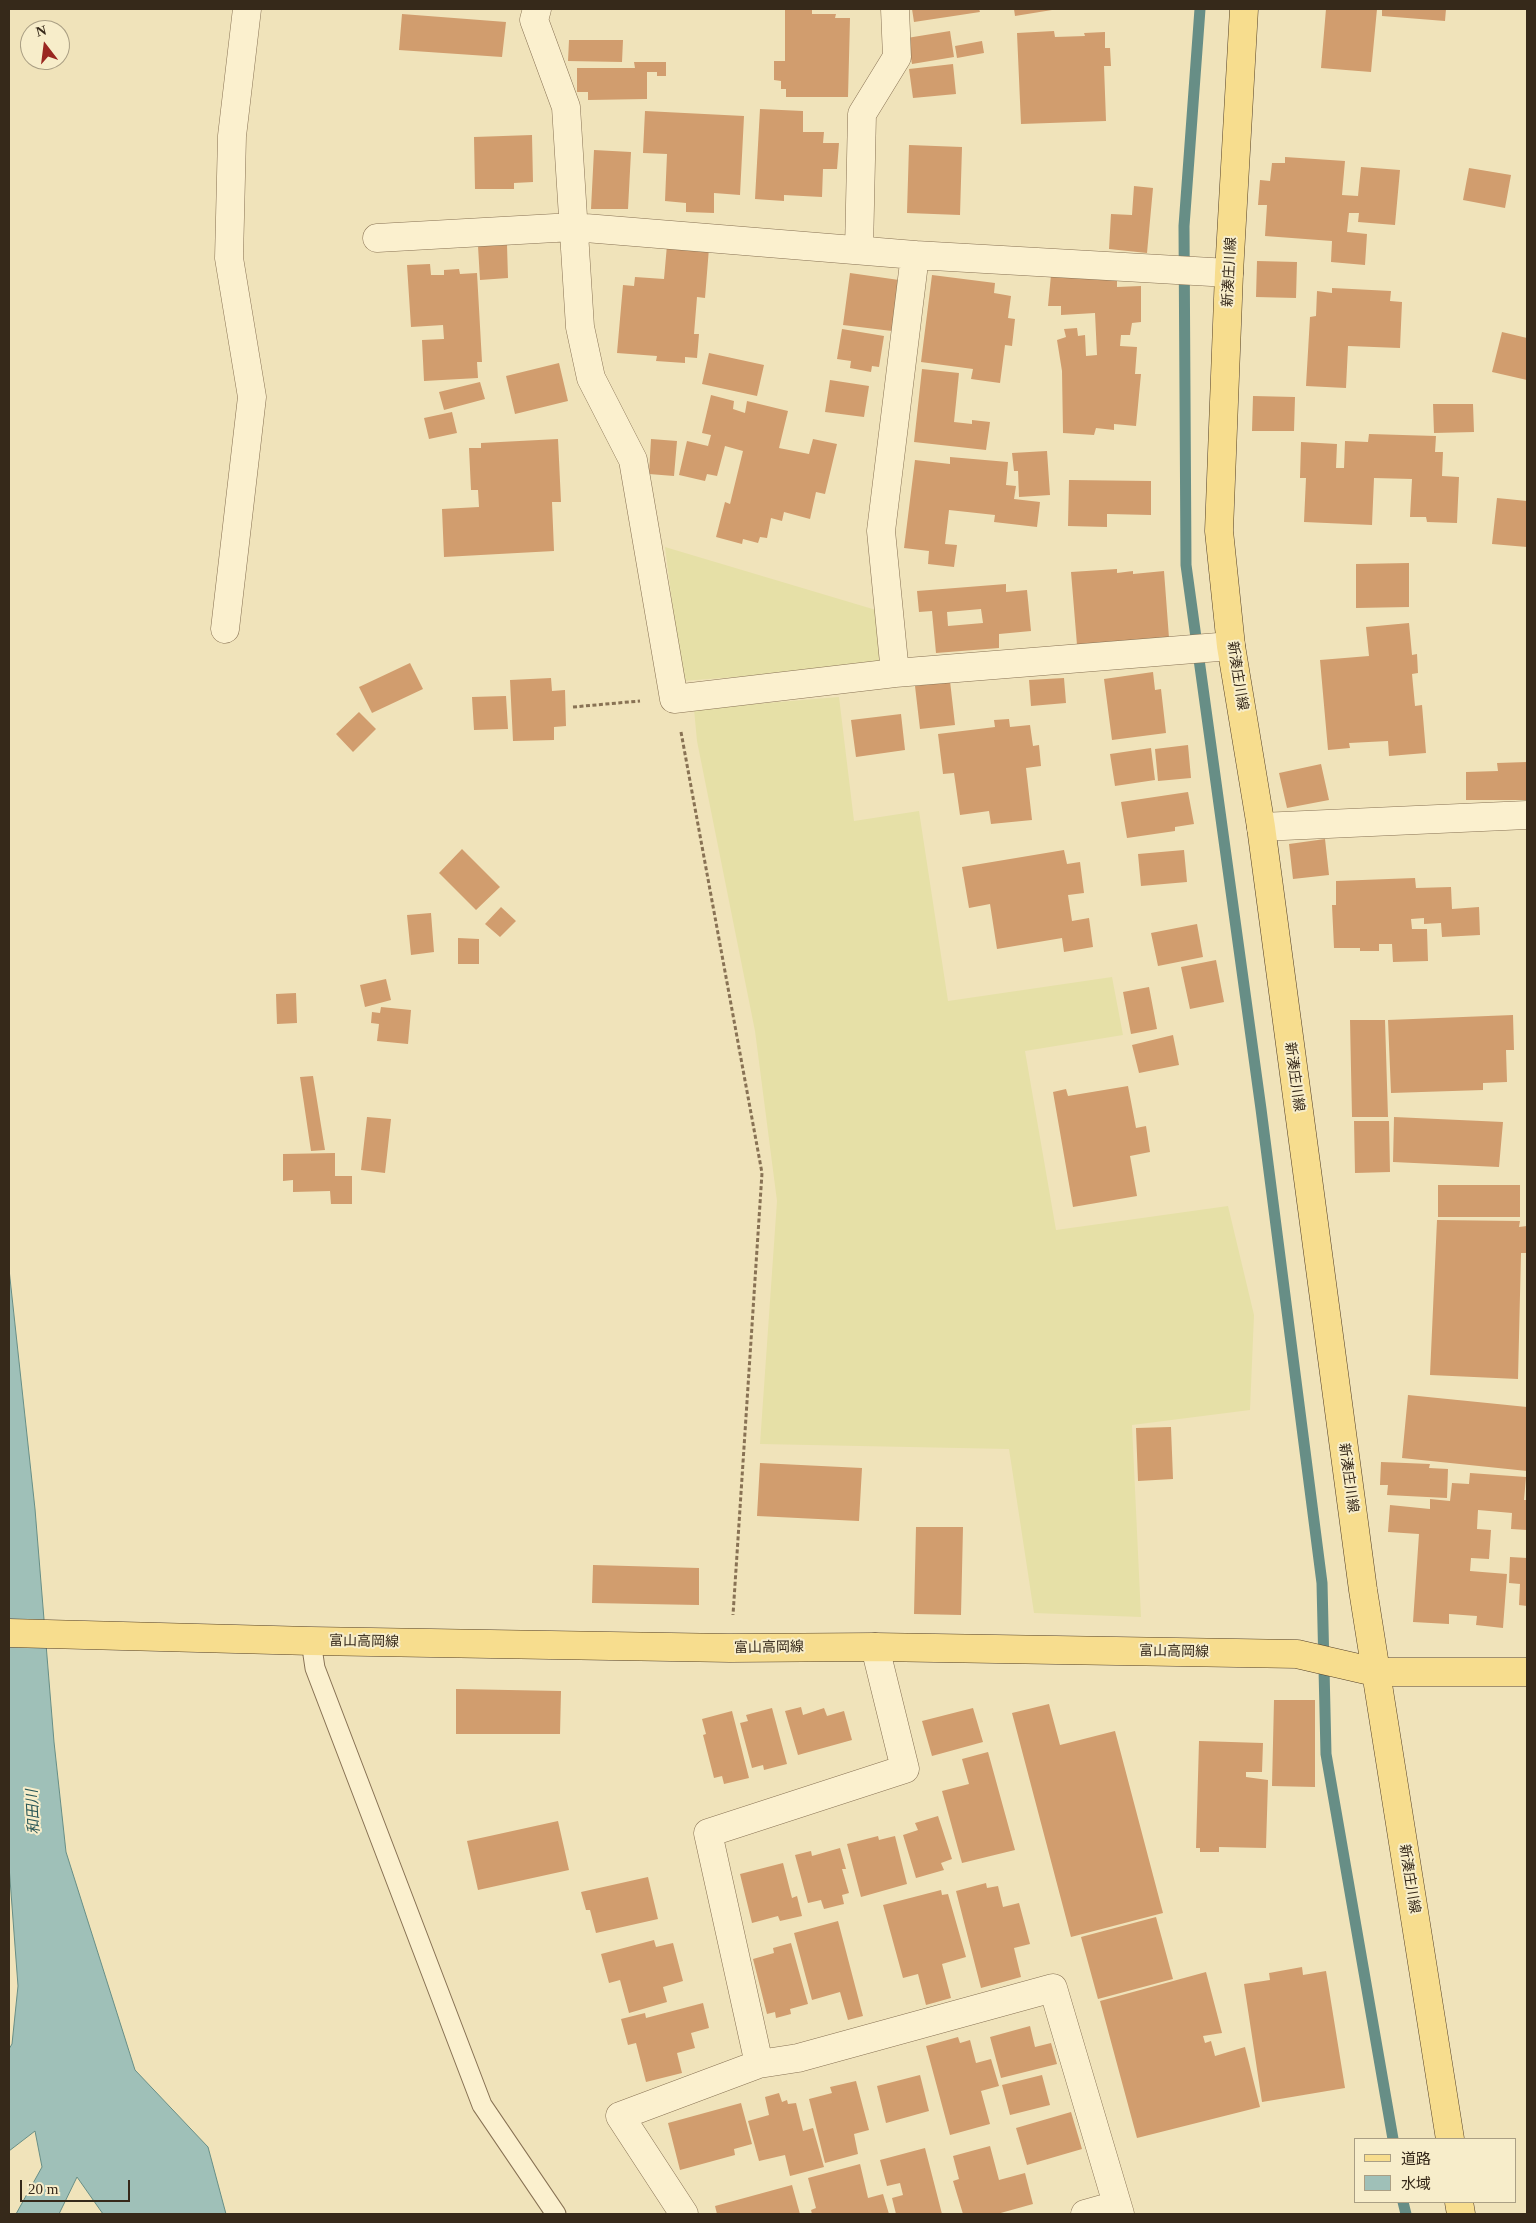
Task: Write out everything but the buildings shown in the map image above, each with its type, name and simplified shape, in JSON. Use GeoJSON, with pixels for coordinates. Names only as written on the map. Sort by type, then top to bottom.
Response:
{"type":"FeatureCollection","features":[{"type":"Feature","properties":{"kind":"main road","name":"新湊庄川線"},"geometry":{"type":"LineString","coordinates":[[1244,9],[1229,272],[1220,531],[1232,646],[1261,827],[1375,1672],[1450,2138]]}},
{"type":"Feature","properties":{"kind":"main road","name":"富山高岡線"},"geometry":{"type":"LineString","coordinates":[[9,1633],[304,1641],[730,1648],[875,1647],[1297,1654],[1375,1672],[1527,1672]]}},
{"type":"Feature","properties":{"kind":"street"},"geometry":{"type":"LineString","coordinates":[[225,629],[252,397],[229,258],[232,136],[247,9]]}},
{"type":"Feature","properties":{"kind":"street"},"geometry":{"type":"LineString","coordinates":[[537,9],[534,20],[566,107],[580,327],[592,378],[633,460],[674,699],[895,673],[1232,646]]}},
{"type":"Feature","properties":{"kind":"street"},"geometry":{"type":"LineString","coordinates":[[859,250],[862,114],[897,57],[895,9]]}},
{"type":"Feature","properties":{"kind":"street"},"geometry":{"type":"LineString","coordinates":[[377,238],[573,226],[915,255],[1229,272]]}},
{"type":"Feature","properties":{"kind":"street"},"geometry":{"type":"LineString","coordinates":[[895,673],[881,531],[915,255]]}},
{"type":"Feature","properties":{"kind":"street"},"geometry":{"type":"LineString","coordinates":[[1261,827],[1527,815]]}},
{"type":"Feature","properties":{"kind":"street"},"geometry":{"type":"LineString","coordinates":[[759,2064],[708,1833],[905,1769],[875,1647]]}},
{"type":"Feature","properties":{"kind":"street"},"geometry":{"type":"LineString","coordinates":[[684,2214],[620,2116],[759,2064],[798,2058],[1053,1988],[1118,2210],[1085,2214]]}},
{"type":"Feature","properties":{"kind":"lane"},"geometry":{"type":"LineString","coordinates":[[304,1641],[482,2105],[556,2214]]}},
{"type":"Feature","properties":{"kind":"path"},"geometry":{"type":"LineString","coordinates":[[573,707],[674,699],[762,1173],[730,1648]]}},
{"type":"Feature","properties":{"kind":"shaded area"},"geometry":{"type":"Polygon","coordinates":[[[665,547],[876,610],[882,660],[872,667],[682,681],[665,547]]]}},
{"type":"Feature","properties":{"kind":"shaded area"},"geometry":{"type":"Polygon","coordinates":[[[839,697],[854,821],[919,811],[948,1001],[1112,977],[1123,1035],[1025,1051],[1056,1230],[1228,1206],[1254,1315],[1250,1410],[1132,1425],[1141,1617],[1034,1613],[1009,1449],[760,1444],[777,1201],[755,1031],[697,741],[694,709],[839,697]]]}},
{"type":"Feature","properties":{"kind":"water","name":"和田川"},"geometry":{"type":"Polygon","coordinates":[[[9,1269],[35,1509],[54,1742],[66,1852],[135,2070],[208,2147],[226,2214],[103,2214],[77,2177],[59,2214],[16,2214],[42,2167],[35,2131],[9,2151],[9,2049],[12,2044],[18,1986],[9,1866],[9,1269]]]}},
{"type":"Feature","properties":{"kind":"waterway"},"geometry":{"type":"LineString","coordinates":[[1200,9],[1184,226],[1186,565],[1261,1109],[1322,1583],[1326,1754],[1393,2138]]}},
{"type":"Feature","properties":{"kind":"waterway"},"geometry":{"type":"LineString","coordinates":[[1403,2203],[1406,2214]]}}]}
